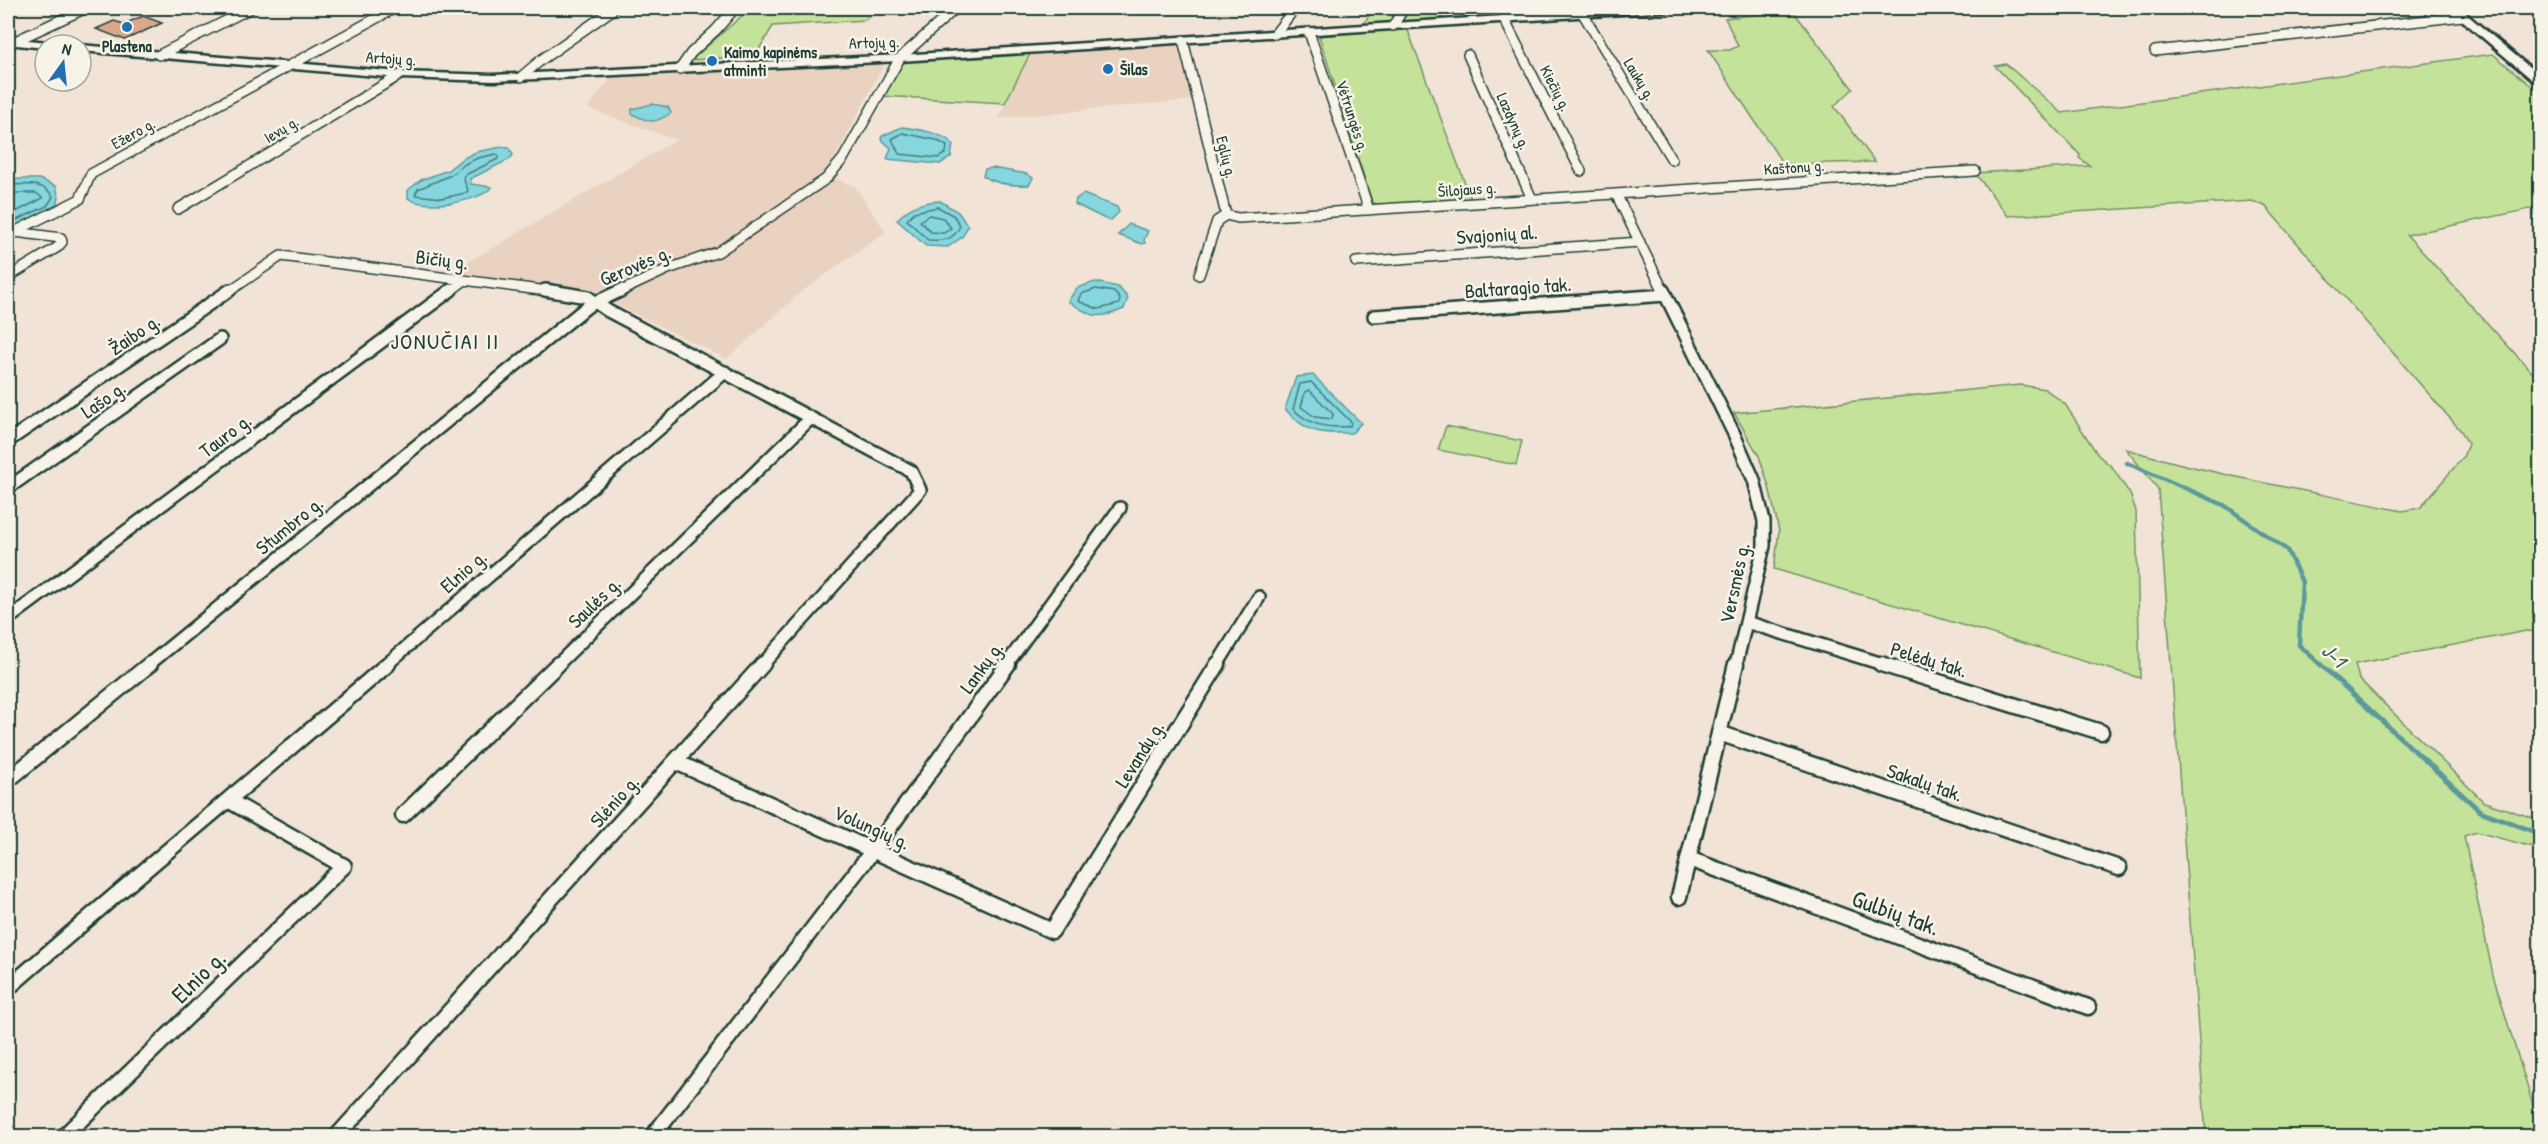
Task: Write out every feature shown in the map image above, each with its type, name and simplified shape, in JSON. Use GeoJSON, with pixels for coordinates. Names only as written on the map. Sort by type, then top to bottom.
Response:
{"type":"FeatureCollection","features":[{"type":"Feature","properties":{"kind":"main road","name":"Artojų g."},"geometry":{"type":"LineString","coordinates":[[93,49],[400,75],[521,77],[900,58],[1393,26],[1507,14],[1583,14],[1669,8]]}},
{"type":"Feature","properties":{"kind":"main road"},"geometry":{"type":"LineString","coordinates":[[2453,8],[2541,81]]}},
{"type":"Feature","properties":{"kind":"main road"},"geometry":{"type":"LineString","coordinates":[[10,41],[33,43]]}},
{"type":"Feature","properties":{"kind":"street"},"geometry":{"type":"LineString","coordinates":[[10,41],[86,8]]}},
{"type":"Feature","properties":{"kind":"street"},"geometry":{"type":"LineString","coordinates":[[159,55],[251,8]]}},
{"type":"Feature","properties":{"kind":"street","name":"Ežero g."},"geometry":{"type":"LineString","coordinates":[[11,234],[80,199],[85,193],[86,178],[91,174],[395,8]]}},
{"type":"Feature","properties":{"kind":"street"},"geometry":{"type":"LineString","coordinates":[[680,69],[691,51],[715,31],[724,15],[735,8]]}},
{"type":"Feature","properties":{"kind":"street","name":"Gerovės g."},"geometry":{"type":"LineString","coordinates":[[920,490],[911,471],[608,311],[597,302],[668,269],[718,252],[826,179],[843,159],[900,58],[956,8]]}},
{"type":"Feature","properties":{"kind":"street"},"geometry":{"type":"LineString","coordinates":[[1275,34],[1295,8]]}},
{"type":"Feature","properties":{"kind":"street"},"geometry":{"type":"LineString","coordinates":[[1393,26],[1404,8]]}},
{"type":"Feature","properties":{"kind":"street"},"geometry":{"type":"LineString","coordinates":[[1507,14],[1555,8]]}},
{"type":"Feature","properties":{"kind":"street"},"geometry":{"type":"LineString","coordinates":[[521,77],[541,60],[612,10]]}},
{"type":"Feature","properties":{"kind":"street","name":"Kiečių g."},"geometry":{"type":"LineString","coordinates":[[1507,14],[1581,171]]}},
{"type":"Feature","properties":{"kind":"street","name":"Laukų g."},"geometry":{"type":"LineString","coordinates":[[1583,14],[1672,160]]}},
{"type":"Feature","properties":{"kind":"street"},"geometry":{"type":"LineString","coordinates":[[2155,51],[2463,16]]}},
{"type":"Feature","properties":{"kind":"street","name":"Vėtrungės g."},"geometry":{"type":"LineString","coordinates":[[1309,32],[1369,210]]}},
{"type":"Feature","properties":{"kind":"street","name":"Eglių g."},"geometry":{"type":"LineString","coordinates":[[1183,40],[1226,215]]}},
{"type":"Feature","properties":{"kind":"street","name":"Lazdynų g."},"geometry":{"type":"LineString","coordinates":[[1468,55],[1532,200]]}},
{"type":"Feature","properties":{"kind":"street","name":"Ievų g."},"geometry":{"type":"LineString","coordinates":[[178,209],[400,75]]}},
{"type":"Feature","properties":{"kind":"street","name":"Kaštonų g."},"geometry":{"type":"LineString","coordinates":[[1616,194],[1975,171]]}},
{"type":"Feature","properties":{"kind":"street","name":"Šilojaus g."},"geometry":{"type":"LineString","coordinates":[[1226,215],[1238,218],[1616,194]]}},
{"type":"Feature","properties":{"kind":"street","name":"Versmės g."},"geometry":{"type":"LineString","coordinates":[[1616,194],[1750,471],[1764,521],[1764,546],[1679,897]]}},
{"type":"Feature","properties":{"kind":"street"},"geometry":{"type":"LineString","coordinates":[[1199,275],[1217,221],[1226,215]]}},
{"type":"Feature","properties":{"kind":"street"},"geometry":{"type":"LineString","coordinates":[[8,277],[58,247],[62,242],[61,238],[11,234]]}},
{"type":"Feature","properties":{"kind":"street","name":"Svajonių al."},"geometry":{"type":"LineString","coordinates":[[1356,262],[1640,242]]}},
{"type":"Feature","properties":{"kind":"street","name":"Bičių g."},"geometry":{"type":"LineString","coordinates":[[281,256],[543,290],[588,297],[597,302]]}},
{"type":"Feature","properties":{"kind":"street","name":"Žaibo g."},"geometry":{"type":"LineString","coordinates":[[8,441],[281,256]]}},
{"type":"Feature","properties":{"kind":"street","name":"Tauro g."},"geometry":{"type":"LineString","coordinates":[[8,619],[465,280]]}},
{"type":"Feature","properties":{"kind":"street","name":"Baltaragio tak."},"geometry":{"type":"LineString","coordinates":[[1374,316],[1666,295]]}},
{"type":"Feature","properties":{"kind":"street","name":"Stumbro g."},"geometry":{"type":"LineString","coordinates":[[8,780],[571,319],[597,302]]}},
{"type":"Feature","properties":{"kind":"street","name":"Lašo g."},"geometry":{"type":"LineString","coordinates":[[8,488],[220,339]]}},
{"type":"Feature","properties":{"kind":"street","name":"Elnio g."},"geometry":{"type":"LineString","coordinates":[[8,988],[120,889],[228,800],[724,372]]}},
{"type":"Feature","properties":{"kind":"street","name":"Saulės g."},"geometry":{"type":"LineString","coordinates":[[403,814],[811,418]]}},
{"type":"Feature","properties":{"kind":"street","name":"Slėnio g."},"geometry":{"type":"LineString","coordinates":[[337,1137],[920,490]]}},
{"type":"Feature","properties":{"kind":"street","name":"Lankų g."},"geometry":{"type":"LineString","coordinates":[[653,1137],[874,849],[1120,508]]}},
{"type":"Feature","properties":{"kind":"street","name":"Levandų g."},"geometry":{"type":"LineString","coordinates":[[1052,931],[1259,597]]}},
{"type":"Feature","properties":{"kind":"street","name":"Pelėdų tak."},"geometry":{"type":"LineString","coordinates":[[1746,622],[2101,732]]}},
{"type":"Feature","properties":{"kind":"street","name":"Sakalų tak."},"geometry":{"type":"LineString","coordinates":[[1719,733],[2119,867]]}},
{"type":"Feature","properties":{"kind":"street","name":"Volungių g."},"geometry":{"type":"LineString","coordinates":[[676,762],[874,849],[1052,931]]}},
{"type":"Feature","properties":{"kind":"street","name":"Elnio g."},"geometry":{"type":"LineString","coordinates":[[64,1137],[344,866],[228,800]]}},
{"type":"Feature","properties":{"kind":"street","name":"Gulbių tak."},"geometry":{"type":"LineString","coordinates":[[1689,859],[2088,1007]]}},
{"type":"Feature","properties":{"kind":"shaded area"},"geometry":{"type":"Polygon","coordinates":[[[1174,44],[1182,47],[1195,100],[999,118],[1031,52],[1174,44]]]}},
{"type":"Feature","properties":{"kind":"shaded area"},"geometry":{"type":"Polygon","coordinates":[[[885,62],[827,174],[855,187],[886,232],[800,293],[727,359],[596,295],[453,271],[676,140],[587,108],[613,75],[885,62]]]}},
{"type":"Feature","properties":{"kind":"green space"},"geometry":{"type":"Polygon","coordinates":[[[751,8],[879,8],[865,20],[773,26],[755,56],[691,60],[751,8]]]}},
{"type":"Feature","properties":{"kind":"green space"},"geometry":{"type":"Polygon","coordinates":[[[1374,8],[1447,8],[1440,20],[1362,26],[1374,8]]]}},
{"type":"Feature","properties":{"kind":"green space"},"geometry":{"type":"Polygon","coordinates":[[[1793,11],[1853,89],[1834,106],[1875,162],[1783,164],[1708,50],[1730,50],[1738,46],[1725,18],[1793,11]]]}},
{"type":"Feature","properties":{"kind":"green space"},"geometry":{"type":"Polygon","coordinates":[[[1407,28],[1471,199],[1381,206],[1372,202],[1319,36],[1407,28]]]}},
{"type":"Feature","properties":{"kind":"green space"},"geometry":{"type":"Polygon","coordinates":[[[1031,52],[1005,103],[881,96],[904,61],[1031,52]]]}},
{"type":"Feature","properties":{"kind":"green space"},"geometry":{"type":"Polygon","coordinates":[[[2493,54],[2540,93],[2540,207],[2407,235],[2540,381],[2540,632],[2526,631],[2355,664],[2359,679],[2484,802],[2540,820],[2540,849],[2477,832],[2464,836],[2493,975],[2540,1128],[2540,1136],[2206,1136],[2158,489],[2126,449],[2229,475],[2402,511],[2420,508],[2463,457],[2468,444],[2461,431],[2265,206],[2252,201],[2008,216],[1975,173],[2090,166],[2079,158],[2080,155],[1995,66],[2006,64],[2062,113],[2493,54]]]}},
{"type":"Feature","properties":{"kind":"green space"},"geometry":{"type":"Polygon","coordinates":[[[2020,385],[2045,389],[2065,404],[2098,455],[2112,467],[2130,494],[2136,511],[2140,678],[1774,569],[1779,531],[1769,487],[1759,456],[1734,413],[2020,385]]]}},
{"type":"Feature","properties":{"kind":"green space"},"geometry":{"type":"Polygon","coordinates":[[[1446,426],[1522,441],[1516,465],[1438,450],[1446,426]]]}},
{"type":"Feature","properties":{"kind":"water"},"geometry":{"type":"Polygon","coordinates":[[[652,104],[668,107],[671,113],[655,121],[632,114],[632,109],[652,104]]]}},
{"type":"Feature","properties":{"kind":"water"},"geometry":{"type":"Polygon","coordinates":[[[902,127],[929,132],[949,140],[953,144],[951,157],[940,164],[887,159],[891,148],[881,139],[882,136],[902,127]]]}},
{"type":"Feature","properties":{"kind":"water"},"geometry":{"type":"Polygon","coordinates":[[[502,147],[509,148],[513,155],[510,159],[470,179],[471,184],[492,187],[485,193],[464,201],[438,204],[415,202],[408,198],[408,190],[421,180],[448,170],[476,152],[502,147]]]}},
{"type":"Feature","properties":{"kind":"water"},"geometry":{"type":"Polygon","coordinates":[[[993,168],[1027,174],[1033,178],[1029,185],[999,183],[983,176],[985,169],[993,168]]]}},
{"type":"Feature","properties":{"kind":"water"},"geometry":{"type":"Polygon","coordinates":[[[8,179],[39,179],[56,186],[59,198],[55,207],[8,230],[8,179]]]}},
{"type":"Feature","properties":{"kind":"water"},"geometry":{"type":"Polygon","coordinates":[[[1083,194],[1117,207],[1119,212],[1111,220],[1105,219],[1075,204],[1076,199],[1083,194]]]}},
{"type":"Feature","properties":{"kind":"water"},"geometry":{"type":"Polygon","coordinates":[[[940,201],[958,212],[968,226],[962,237],[948,247],[926,246],[897,220],[906,211],[916,206],[940,201]]]}},
{"type":"Feature","properties":{"kind":"water"},"geometry":{"type":"Polygon","coordinates":[[[1129,224],[1148,231],[1145,243],[1142,244],[1118,235],[1129,224]]]}},
{"type":"Feature","properties":{"kind":"water"},"geometry":{"type":"Polygon","coordinates":[[[1095,282],[1118,287],[1128,298],[1124,309],[1101,316],[1083,311],[1068,301],[1077,288],[1095,282]]]}},
{"type":"Feature","properties":{"kind":"water"},"geometry":{"type":"Polygon","coordinates":[[[1313,375],[1361,423],[1352,433],[1315,431],[1301,424],[1285,409],[1296,377],[1313,375]]]}},
{"type":"Feature","properties":{"kind":"building","name":"Plastena"},"geometry":{"type":"Polygon","coordinates":[[[143,16],[162,23],[125,40],[96,29],[114,21],[124,24],[143,16]]]}},
{"type":"Feature","properties":{"kind":"waterway","name":"J-1"},"geometry":{"type":"LineString","coordinates":[[2127,463],[2224,505],[2287,550],[2302,582],[2299,645],[2321,665]]}},
{"type":"Feature","properties":{"kind":"waterway","name":"J-1"},"geometry":{"type":"LineString","coordinates":[[2320,664],[2480,811],[2540,834]]}},
{"type":"Feature","properties":{"kind":"place","name":"Plastena"},"geometry":{"type":"Point","coordinates":[127,27]}},
{"type":"Feature","properties":{"kind":"place","name":"Kaimo kapinėms atminti"},"geometry":{"type":"Point","coordinates":[712,61]}},
{"type":"Feature","properties":{"kind":"place","name":"Šilas"},"geometry":{"type":"Point","coordinates":[1108,69]}},
{"type":"Feature","properties":{"kind":"district","name":"JONUČIAI II"},"geometry":{"type":"Point","coordinates":[445,341]}}]}
